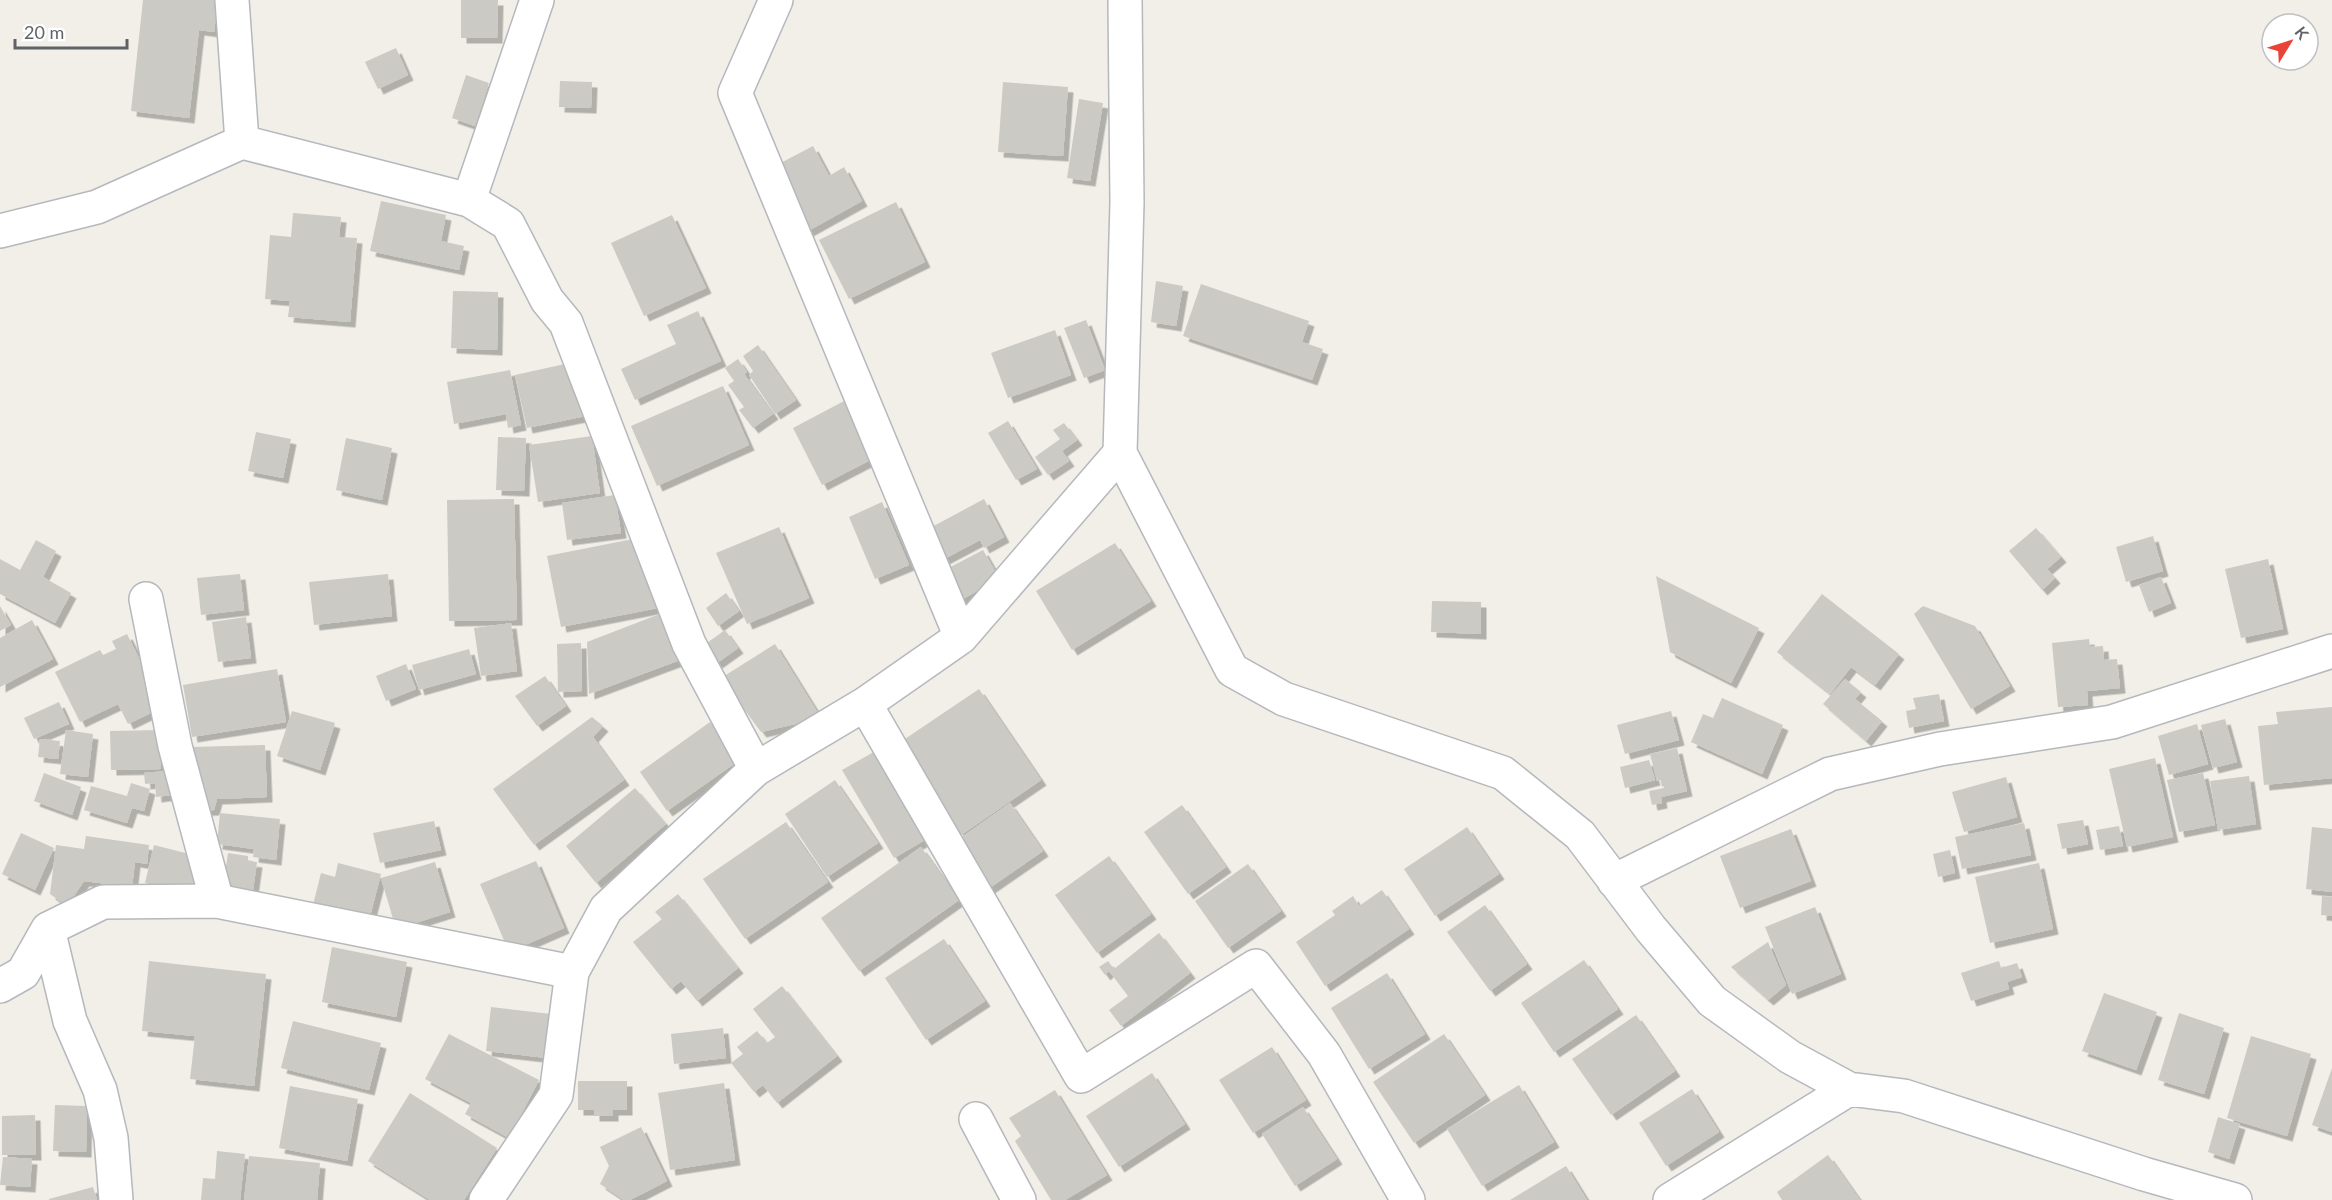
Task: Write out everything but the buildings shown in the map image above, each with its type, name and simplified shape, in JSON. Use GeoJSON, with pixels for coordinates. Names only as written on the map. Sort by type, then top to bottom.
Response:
{"type":"FeatureCollection","features":[{"type":"Feature","properties":{"kind":"street"},"geometry":{"type":"LineString","coordinates":[[232,0],[242,142]]}},
{"type":"Feature","properties":{"kind":"street"},"geometry":{"type":"LineString","coordinates":[[469,200],[537,0]]}},
{"type":"Feature","properties":{"kind":"street"},"geometry":{"type":"LineString","coordinates":[[776,0],[735,93],[961,637]]}},
{"type":"Feature","properties":{"kind":"street"},"geometry":{"type":"LineString","coordinates":[[1125,0],[1127,203],[1120,453],[1232,669],[1284,699],[1503,773],[1580,836],[1712,1001],[1790,1057],[1849,1089],[1905,1096],[2144,1174],[2235,1200]]}},
{"type":"Feature","properties":{"kind":"street"},"geometry":{"type":"LineString","coordinates":[[0,231],[97,207],[242,142],[469,200],[508,224],[547,300],[566,323],[689,644],[756,769]]}},
{"type":"Feature","properties":{"kind":"street"},"geometry":{"type":"LineString","coordinates":[[486,1200],[556,1095],[572,972],[606,909],[756,769],[865,704],[961,637],[1120,453]]}},
{"type":"Feature","properties":{"kind":"street"},"geometry":{"type":"LineString","coordinates":[[146,599],[175,746],[217,901]]}},
{"type":"Feature","properties":{"kind":"street"},"geometry":{"type":"LineString","coordinates":[[1614,881],[1830,774],[1940,748],[2112,722],[2332,651]]}},
{"type":"Feature","properties":{"kind":"street"},"geometry":{"type":"LineString","coordinates":[[865,704],[1081,1076],[1256,966],[1324,1054],[1408,1200]]}},
{"type":"Feature","properties":{"kind":"street"},"geometry":{"type":"LineString","coordinates":[[0,986],[23,973],[48,929],[103,902],[217,901],[572,972]]}},
{"type":"Feature","properties":{"kind":"street"},"geometry":{"type":"LineString","coordinates":[[48,929],[70,1021],[100,1090],[111,1138],[116,1200]]}},
{"type":"Feature","properties":{"kind":"street"},"geometry":{"type":"LineString","coordinates":[[1670,1200],[1849,1089]]}},
{"type":"Feature","properties":{"kind":"street"},"geometry":{"type":"LineString","coordinates":[[976,1119],[1019,1200]]}}]}
